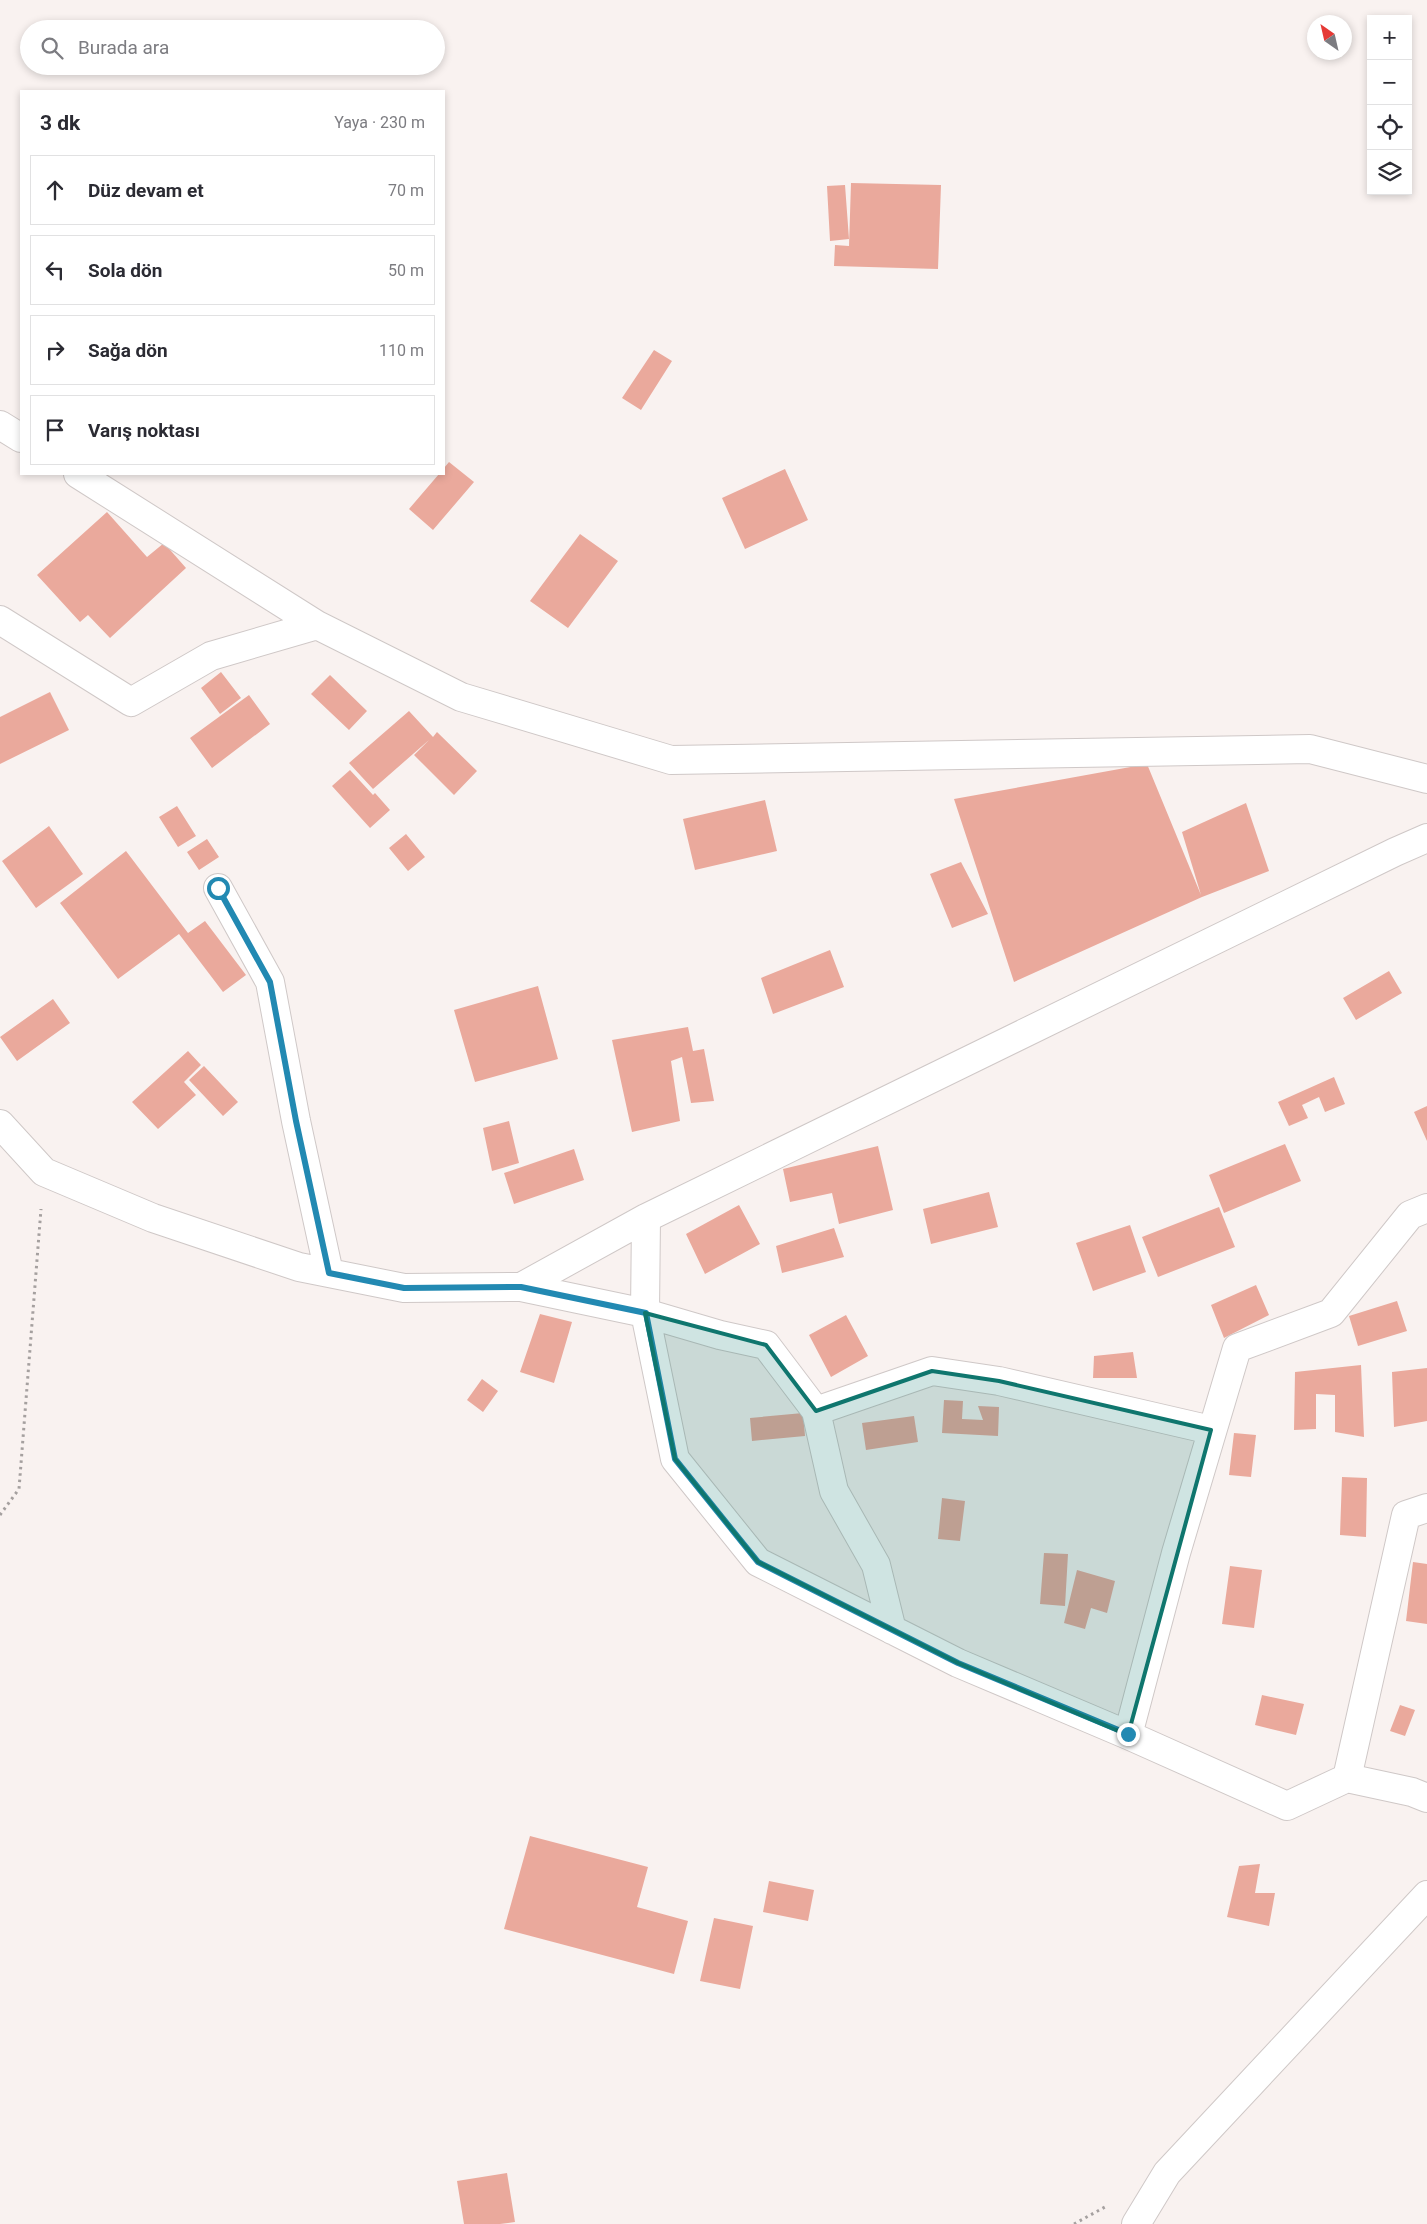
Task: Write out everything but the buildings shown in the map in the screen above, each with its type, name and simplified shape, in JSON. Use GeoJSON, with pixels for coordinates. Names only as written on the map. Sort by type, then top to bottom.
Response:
{"type":"FeatureCollection","features":[{"type":"Feature","properties":{"kind":"street"},"geometry":{"type":"LineString","coordinates":[[0,425],[20,437]]}},
{"type":"Feature","properties":{"kind":"street"},"geometry":{"type":"LineString","coordinates":[[80,475],[317,625],[461,697],[671,760],[1310,750],[1427,779]]}},
{"type":"Feature","properties":{"kind":"street"},"geometry":{"type":"LineString","coordinates":[[0,620],[131,702],[211,656],[317,625]]}},
{"type":"Feature","properties":{"kind":"street"},"geometry":{"type":"LineString","coordinates":[[521,1287],[646,1218],[1377,860],[1427,838]]}},
{"type":"Feature","properties":{"kind":"street"},"geometry":{"type":"LineString","coordinates":[[218,888],[270,982],[296,1121],[329,1273]]}},
{"type":"Feature","properties":{"kind":"street"},"geometry":{"type":"LineString","coordinates":[[0,1124],[44,1172],[153,1218],[299,1267],[404,1288],[521,1287],[646,1313],[720,1335],[766,1345],[816,1411],[834,1491],[876,1565],[892,1630]]}},
{"type":"Feature","properties":{"kind":"street"},"geometry":{"type":"LineString","coordinates":[[1128,1734],[1176,1553],[1211,1430],[1237,1348],[1330,1313],[1410,1215],[1427,1208]]}},
{"type":"Feature","properties":{"kind":"street"},"geometry":{"type":"LineString","coordinates":[[646,1218],[646,1313],[675,1459],[758,1562],[958,1663],[1128,1734],[1287,1806],[1346,1778],[1412,1792],[1427,1798]]}},
{"type":"Feature","properties":{"kind":"street"},"geometry":{"type":"LineString","coordinates":[[816,1411],[932,1371],[999,1381],[1211,1430]]}},
{"type":"Feature","properties":{"kind":"street"},"geometry":{"type":"LineString","coordinates":[[1346,1778],[1406,1515],[1427,1508]]}},
{"type":"Feature","properties":{"kind":"street"},"geometry":{"type":"LineString","coordinates":[[1136,2224],[1167,2173],[1427,1895]]}},
{"type":"Feature","properties":{"kind":"path"},"geometry":{"type":"LineString","coordinates":[[0,1515],[19,1489],[44,1172]]}},
{"type":"Feature","properties":{"kind":"highlighted area"},"geometry":{"type":"Polygon","coordinates":[[[645,1313],[766,1345],[816,1411],[932,1371],[999,1381],[1211,1430],[1128,1735],[958,1663],[758,1562],[675,1459],[645,1313]]]}},
{"type":"Feature","properties":{"kind":"route"},"geometry":{"type":"LineString","coordinates":[[218,888],[270,982],[296,1121],[329,1273],[404,1288],[521,1287],[646,1313],[675,1459],[758,1562],[958,1663],[1128,1734]]}}]}
